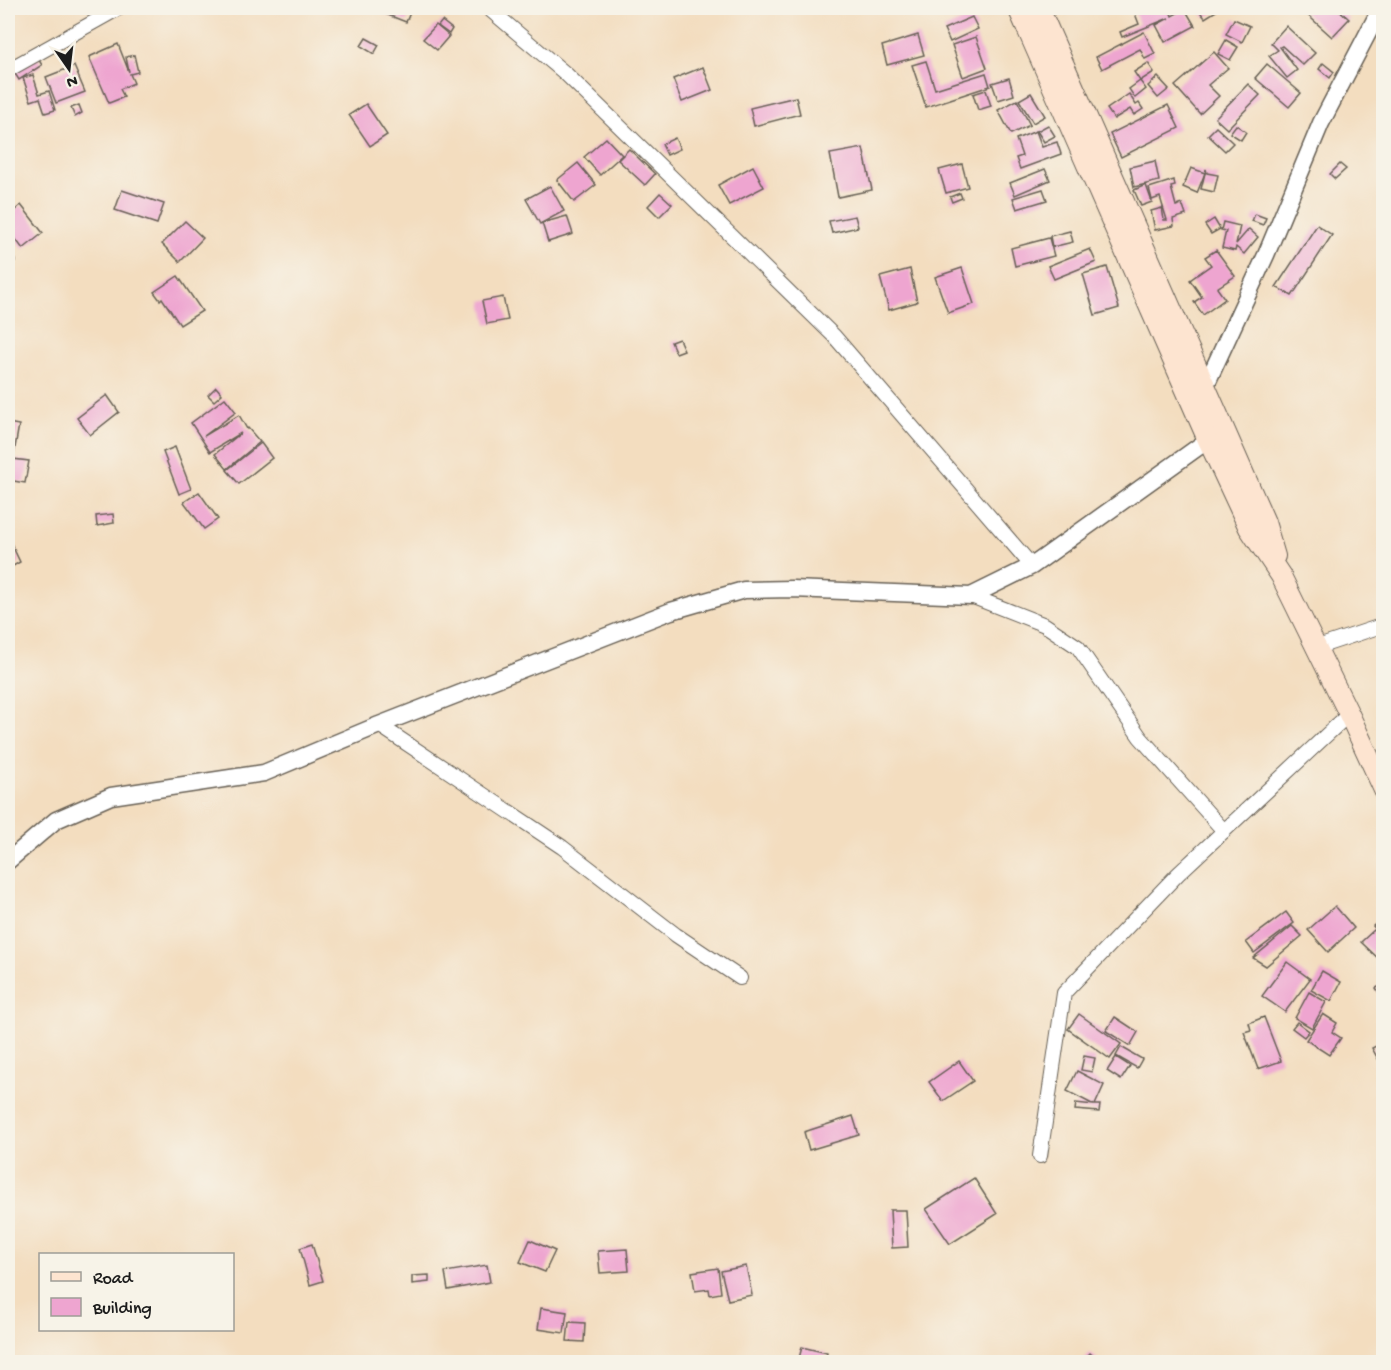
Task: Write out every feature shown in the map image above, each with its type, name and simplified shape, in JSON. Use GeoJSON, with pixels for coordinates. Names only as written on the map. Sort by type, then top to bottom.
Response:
{"type":"FeatureCollection","features":[{"type":"Feature","properties":{"kind":"main road"},"geometry":{"type":"LineString","coordinates":[[1018,8],[1208,440],[1250,528],[1281,576],[1350,714],[1383,790]]}},
{"type":"Feature","properties":{"kind":"main road"},"geometry":{"type":"LineString","coordinates":[[1039,8],[1265,522],[1281,576]]}},
{"type":"Feature","properties":{"kind":"street"},"geometry":{"type":"LineString","coordinates":[[8,70],[119,8]]}},
{"type":"Feature","properties":{"kind":"street"},"geometry":{"type":"LineString","coordinates":[[488,8],[566,74],[834,336],[1032,566]]}},
{"type":"Feature","properties":{"kind":"street"},"geometry":{"type":"LineString","coordinates":[[1206,385],[1266,255],[1321,123],[1381,8]]}},
{"type":"Feature","properties":{"kind":"street"},"geometry":{"type":"LineString","coordinates":[[971,596],[1032,566],[1208,440]]}},
{"type":"Feature","properties":{"kind":"street"},"geometry":{"type":"LineString","coordinates":[[8,861],[56,820],[111,796],[264,772],[671,611],[744,590],[792,588],[971,596],[1045,625],[1078,647],[1140,737],[1224,831]]}},
{"type":"Feature","properties":{"kind":"street"},"geometry":{"type":"LineString","coordinates":[[1315,648],[1383,625]]}},
{"type":"Feature","properties":{"kind":"street"},"geometry":{"type":"LineString","coordinates":[[1040,1156],[1064,993],[1178,874],[1350,714]]}},
{"type":"Feature","properties":{"kind":"street"},"geometry":{"type":"LineString","coordinates":[[379,725],[562,847],[676,935],[740,978]]}},
{"type":"Feature","properties":{"kind":"building"},"geometry":{"type":"Polygon","coordinates":[[[370,8],[412,8],[406,22],[370,8]]]}},
{"type":"Feature","properties":{"kind":"building"},"geometry":{"type":"Polygon","coordinates":[[[1143,8],[1169,8],[1172,16],[1185,9],[1195,26],[1165,42],[1156,25],[1169,18],[1122,37],[1120,32],[1139,24],[1134,11],[1143,8]]]}},
{"type":"Feature","properties":{"kind":"building"},"geometry":{"type":"Polygon","coordinates":[[[1197,8],[1221,8],[1205,18],[1197,8]]]}},
{"type":"Feature","properties":{"kind":"building"},"geometry":{"type":"Polygon","coordinates":[[[1304,8],[1337,8],[1349,19],[1332,37],[1302,10],[1304,8]]]}},
{"type":"Feature","properties":{"kind":"building"},"geometry":{"type":"Polygon","coordinates":[[[972,17],[978,29],[950,42],[944,29],[972,17]]]}},
{"type":"Feature","properties":{"kind":"building"},"geometry":{"type":"Polygon","coordinates":[[[1234,19],[1250,26],[1242,42],[1226,34],[1234,19]]]}},
{"type":"Feature","properties":{"kind":"building"},"geometry":{"type":"Polygon","coordinates":[[[442,21],[452,29],[449,34],[438,26],[442,21]]]}},
{"type":"Feature","properties":{"kind":"building"},"geometry":{"type":"Polygon","coordinates":[[[436,25],[449,36],[437,50],[423,39],[436,25]]]}},
{"type":"Feature","properties":{"kind":"building"},"geometry":{"type":"Polygon","coordinates":[[[1286,26],[1315,53],[1303,65],[1282,46],[1280,47],[1297,70],[1287,78],[1269,56],[1278,50],[1271,43],[1286,26]]]}},
{"type":"Feature","properties":{"kind":"building"},"geometry":{"type":"Polygon","coordinates":[[[1144,32],[1155,54],[1145,59],[1140,49],[1102,69],[1096,57],[1144,32]]]}},
{"type":"Feature","properties":{"kind":"building"},"geometry":{"type":"Polygon","coordinates":[[[918,35],[924,55],[887,65],[882,46],[918,35]]]}},
{"type":"Feature","properties":{"kind":"building"},"geometry":{"type":"Polygon","coordinates":[[[976,37],[987,68],[963,77],[952,45],[976,37]]]}},
{"type":"Feature","properties":{"kind":"building"},"geometry":{"type":"Polygon","coordinates":[[[366,38],[379,45],[374,54],[361,46],[366,38]]]}},
{"type":"Feature","properties":{"kind":"building"},"geometry":{"type":"Polygon","coordinates":[[[1226,40],[1238,47],[1230,60],[1218,54],[1226,40]]]}},
{"type":"Feature","properties":{"kind":"building"},"geometry":{"type":"Polygon","coordinates":[[[118,44],[129,72],[126,57],[134,55],[138,72],[130,74],[134,83],[120,89],[124,97],[109,103],[89,57],[118,44]]]}},
{"type":"Feature","properties":{"kind":"building"},"geometry":{"type":"Polygon","coordinates":[[[1214,52],[1228,68],[1208,85],[1219,96],[1200,114],[1175,86],[1214,52]]]}},
{"type":"Feature","properties":{"kind":"building"},"geometry":{"type":"Polygon","coordinates":[[[37,57],[42,65],[19,80],[14,72],[37,57]]]}},
{"type":"Feature","properties":{"kind":"building"},"geometry":{"type":"Polygon","coordinates":[[[926,61],[935,89],[986,73],[990,86],[926,107],[912,65],[926,61]]]}},
{"type":"Feature","properties":{"kind":"building"},"geometry":{"type":"Polygon","coordinates":[[[1148,63],[1154,72],[1140,81],[1134,72],[1148,63]]]}},
{"type":"Feature","properties":{"kind":"building"},"geometry":{"type":"Polygon","coordinates":[[[1323,63],[1334,72],[1330,78],[1319,69],[1323,63]]]}},
{"type":"Feature","properties":{"kind":"building"},"geometry":{"type":"Polygon","coordinates":[[[1267,64],[1301,93],[1289,107],[1255,78],[1267,64]]]}},
{"type":"Feature","properties":{"kind":"building"},"geometry":{"type":"Polygon","coordinates":[[[74,66],[85,92],[56,103],[46,77],[74,66]]]}},
{"type":"Feature","properties":{"kind":"building"},"geometry":{"type":"Polygon","coordinates":[[[703,67],[712,90],[682,102],[673,79],[703,67]]]}},
{"type":"Feature","properties":{"kind":"building"},"geometry":{"type":"Polygon","coordinates":[[[33,75],[39,94],[49,91],[55,110],[45,113],[40,98],[31,101],[23,78],[33,75]]]}},
{"type":"Feature","properties":{"kind":"building"},"geometry":{"type":"Polygon","coordinates":[[[1158,77],[1169,89],[1158,98],[1148,86],[1158,77]]]}},
{"type":"Feature","properties":{"kind":"building"},"geometry":{"type":"Polygon","coordinates":[[[1009,78],[1014,95],[998,100],[992,83],[1009,78]]]}},
{"type":"Feature","properties":{"kind":"building"},"geometry":{"type":"Polygon","coordinates":[[[1140,81],[1146,89],[1135,98],[1129,89],[1140,81]]]}},
{"type":"Feature","properties":{"kind":"building"},"geometry":{"type":"Polygon","coordinates":[[[1248,84],[1260,95],[1227,129],[1215,118],[1248,84]]]}},
{"type":"Feature","properties":{"kind":"building"},"geometry":{"type":"Polygon","coordinates":[[[986,90],[991,106],[978,110],[973,94],[986,90]]]}},
{"type":"Feature","properties":{"kind":"building"},"geometry":{"type":"Polygon","coordinates":[[[1031,93],[1045,116],[1033,123],[1019,100],[1031,93]]]}},
{"type":"Feature","properties":{"kind":"building"},"geometry":{"type":"Polygon","coordinates":[[[1129,94],[1136,105],[1139,103],[1143,109],[1134,115],[1130,109],[1114,119],[1107,109],[1129,94]]]}},
{"type":"Feature","properties":{"kind":"building"},"geometry":{"type":"Polygon","coordinates":[[[796,97],[800,114],[754,126],[750,108],[796,97]]]}},
{"type":"Feature","properties":{"kind":"building"},"geometry":{"type":"Polygon","coordinates":[[[1017,100],[1030,125],[1011,134],[998,110],[1017,100]]]}},
{"type":"Feature","properties":{"kind":"building"},"geometry":{"type":"Polygon","coordinates":[[[366,104],[387,135],[370,146],[349,115],[366,104]]]}},
{"type":"Feature","properties":{"kind":"building"},"geometry":{"type":"Polygon","coordinates":[[[79,105],[82,113],[75,117],[71,108],[79,105]]]}},
{"type":"Feature","properties":{"kind":"building"},"geometry":{"type":"Polygon","coordinates":[[[1168,105],[1179,128],[1121,157],[1110,134],[1168,105]]]}},
{"type":"Feature","properties":{"kind":"building"},"geometry":{"type":"Polygon","coordinates":[[[1048,125],[1055,136],[1044,142],[1037,131],[1048,125]]]}},
{"type":"Feature","properties":{"kind":"building"},"geometry":{"type":"Polygon","coordinates":[[[1236,125],[1246,132],[1241,140],[1230,133],[1236,125]]]}},
{"type":"Feature","properties":{"kind":"building"},"geometry":{"type":"Polygon","coordinates":[[[1216,127],[1233,143],[1225,151],[1208,135],[1216,127]]]}},
{"type":"Feature","properties":{"kind":"building"},"geometry":{"type":"Polygon","coordinates":[[[1036,131],[1042,147],[1057,142],[1061,154],[1020,169],[1016,158],[1022,156],[1016,139],[1036,131]]]}},
{"type":"Feature","properties":{"kind":"building"},"geometry":{"type":"Polygon","coordinates":[[[606,138],[622,155],[600,175],[584,157],[606,138]]]}},
{"type":"Feature","properties":{"kind":"building"},"geometry":{"type":"Polygon","coordinates":[[[675,138],[680,149],[667,155],[662,144],[675,138]]]}},
{"type":"Feature","properties":{"kind":"building"},"geometry":{"type":"Polygon","coordinates":[[[863,148],[872,190],[838,197],[830,154],[863,148]]]}},
{"type":"Feature","properties":{"kind":"building"},"geometry":{"type":"Polygon","coordinates":[[[629,149],[655,174],[645,185],[618,160],[629,149]]]}},
{"type":"Feature","properties":{"kind":"building"},"geometry":{"type":"Polygon","coordinates":[[[1155,161],[1159,181],[1134,187],[1130,167],[1155,161]]]}},
{"type":"Feature","properties":{"kind":"building"},"geometry":{"type":"Polygon","coordinates":[[[578,163],[596,185],[574,202],[557,180],[578,163]]]}},
{"type":"Feature","properties":{"kind":"building"},"geometry":{"type":"Polygon","coordinates":[[[962,164],[968,187],[946,193],[939,170],[962,164]]]}},
{"type":"Feature","properties":{"kind":"building"},"geometry":{"type":"Polygon","coordinates":[[[1340,164],[1346,169],[1335,179],[1330,174],[1340,164]]]}},
{"type":"Feature","properties":{"kind":"building"},"geometry":{"type":"Polygon","coordinates":[[[753,166],[764,187],[729,205],[718,185],[753,166]]]}},
{"type":"Feature","properties":{"kind":"building"},"geometry":{"type":"Polygon","coordinates":[[[1191,168],[1205,173],[1197,193],[1183,187],[1191,168]]]}},
{"type":"Feature","properties":{"kind":"building"},"geometry":{"type":"Polygon","coordinates":[[[1045,169],[1050,180],[1015,195],[1010,183],[1045,169]]]}},
{"type":"Feature","properties":{"kind":"building"},"geometry":{"type":"Polygon","coordinates":[[[1206,169],[1207,173],[1218,175],[1214,192],[1201,189],[1206,169]]]}},
{"type":"Feature","properties":{"kind":"building"},"geometry":{"type":"Polygon","coordinates":[[[1174,180],[1175,186],[1171,187],[1176,206],[1182,204],[1186,215],[1173,219],[1174,226],[1155,230],[1151,211],[1162,208],[1164,220],[1167,220],[1160,197],[1152,200],[1149,188],[1174,180]]]}},
{"type":"Feature","properties":{"kind":"building"},"geometry":{"type":"Polygon","coordinates":[[[1146,185],[1152,202],[1141,206],[1134,190],[1146,185]]]}},
{"type":"Feature","properties":{"kind":"building"},"geometry":{"type":"Polygon","coordinates":[[[550,186],[564,211],[540,224],[526,199],[550,186]]]}},
{"type":"Feature","properties":{"kind":"building"},"geometry":{"type":"Polygon","coordinates":[[[1043,189],[1047,200],[1017,209],[1013,198],[1043,189]]]}},
{"type":"Feature","properties":{"kind":"building"},"geometry":{"type":"Polygon","coordinates":[[[122,190],[164,204],[157,224],[115,210],[122,190]]]}},
{"type":"Feature","properties":{"kind":"building"},"geometry":{"type":"Polygon","coordinates":[[[660,193],[672,204],[659,217],[648,206],[660,193]]]}},
{"type":"Feature","properties":{"kind":"building"},"geometry":{"type":"Polygon","coordinates":[[[960,193],[962,198],[952,202],[950,197],[960,193]]]}},
{"type":"Feature","properties":{"kind":"building"},"geometry":{"type":"Polygon","coordinates":[[[21,205],[43,233],[23,249],[8,229],[8,216],[21,205]]]}},
{"type":"Feature","properties":{"kind":"building"},"geometry":{"type":"Polygon","coordinates":[[[1255,214],[1266,218],[1263,225],[1252,221],[1255,214]]]}},
{"type":"Feature","properties":{"kind":"building"},"geometry":{"type":"Polygon","coordinates":[[[567,216],[573,234],[548,242],[542,223],[567,216]]]}},
{"type":"Feature","properties":{"kind":"building"},"geometry":{"type":"Polygon","coordinates":[[[855,216],[858,227],[832,233],[829,221],[855,216]]]}},
{"type":"Feature","properties":{"kind":"building"},"geometry":{"type":"Polygon","coordinates":[[[1214,219],[1220,229],[1211,234],[1205,225],[1214,219]]]}},
{"type":"Feature","properties":{"kind":"building"},"geometry":{"type":"Polygon","coordinates":[[[185,221],[203,238],[180,262],[162,244],[185,221]]]}},
{"type":"Feature","properties":{"kind":"building"},"geometry":{"type":"Polygon","coordinates":[[[1223,222],[1240,226],[1236,244],[1249,229],[1258,237],[1244,254],[1236,247],[1235,251],[1222,248],[1226,231],[1221,230],[1223,222]]]}},
{"type":"Feature","properties":{"kind":"building"},"geometry":{"type":"Polygon","coordinates":[[[1317,225],[1332,235],[1292,296],[1276,287],[1317,225]]]}},
{"type":"Feature","properties":{"kind":"building"},"geometry":{"type":"Polygon","coordinates":[[[1070,231],[1073,242],[1052,247],[1050,236],[1070,231]]]}},
{"type":"Feature","properties":{"kind":"building"},"geometry":{"type":"Polygon","coordinates":[[[8,235],[15,261],[8,263],[8,235]]]}},
{"type":"Feature","properties":{"kind":"building"},"geometry":{"type":"Polygon","coordinates":[[[1049,238],[1054,256],[1015,266],[1011,248],[1049,238]]]}},
{"type":"Feature","properties":{"kind":"building"},"geometry":{"type":"Polygon","coordinates":[[[1090,249],[1096,262],[1054,279],[1048,266],[1090,249]]]}},
{"type":"Feature","properties":{"kind":"building"},"geometry":{"type":"Polygon","coordinates":[[[1216,250],[1235,276],[1217,288],[1225,299],[1203,315],[1194,302],[1202,297],[1190,280],[1211,265],[1205,257],[1216,250]]]}},
{"type":"Feature","properties":{"kind":"building"},"geometry":{"type":"Polygon","coordinates":[[[1107,267],[1119,308],[1095,315],[1083,274],[1107,267]]]}},
{"type":"Feature","properties":{"kind":"building"},"geometry":{"type":"Polygon","coordinates":[[[962,268],[974,304],[948,313],[935,277],[962,268]]]}},
{"type":"Feature","properties":{"kind":"building"},"geometry":{"type":"Polygon","coordinates":[[[910,269],[917,302],[889,310],[880,277],[910,269]]]}},
{"type":"Feature","properties":{"kind":"building"},"geometry":{"type":"Polygon","coordinates":[[[178,276],[202,311],[180,325],[162,298],[160,300],[154,292],[178,276]]]}},
{"type":"Feature","properties":{"kind":"building"},"geometry":{"type":"Polygon","coordinates":[[[503,297],[508,320],[487,324],[482,301],[503,297]]]}},
{"type":"Feature","properties":{"kind":"building"},"geometry":{"type":"Polygon","coordinates":[[[679,339],[684,350],[676,353],[671,342],[679,339]]]}},
{"type":"Feature","properties":{"kind":"building"},"geometry":{"type":"Polygon","coordinates":[[[216,387],[222,394],[214,401],[208,395],[216,387]]]}},
{"type":"Feature","properties":{"kind":"building"},"geometry":{"type":"Polygon","coordinates":[[[107,395],[119,412],[90,435],[77,418],[107,395]]]}},
{"type":"Feature","properties":{"kind":"building"},"geometry":{"type":"Polygon","coordinates":[[[225,398],[236,412],[204,436],[239,415],[247,429],[260,442],[227,469],[215,454],[241,433],[210,452],[191,423],[225,398]]]}},
{"type":"Feature","properties":{"kind":"building"},"geometry":{"type":"Polygon","coordinates":[[[8,423],[19,425],[13,459],[29,461],[25,483],[8,480],[8,423]]]}},
{"type":"Feature","properties":{"kind":"building"},"geometry":{"type":"Polygon","coordinates":[[[261,443],[272,458],[239,484],[227,470],[261,443]]]}},
{"type":"Feature","properties":{"kind":"building"},"geometry":{"type":"Polygon","coordinates":[[[175,447],[191,489],[179,494],[163,452],[175,447]]]}},
{"type":"Feature","properties":{"kind":"building"},"geometry":{"type":"Polygon","coordinates":[[[199,492],[218,519],[204,529],[184,502],[199,492]]]}},
{"type":"Feature","properties":{"kind":"building"},"geometry":{"type":"Polygon","coordinates":[[[113,514],[114,523],[97,526],[96,516],[113,514]]]}},
{"type":"Feature","properties":{"kind":"building"},"geometry":{"type":"Polygon","coordinates":[[[10,541],[20,562],[8,569],[8,542],[10,541]]]}},
{"type":"Feature","properties":{"kind":"building"},"geometry":{"type":"Polygon","coordinates":[[[1335,906],[1354,928],[1328,952],[1308,930],[1335,906]]]}},
{"type":"Feature","properties":{"kind":"building"},"geometry":{"type":"Polygon","coordinates":[[[1286,912],[1294,923],[1254,953],[1246,942],[1286,912]]]}},
{"type":"Feature","properties":{"kind":"building"},"geometry":{"type":"Polygon","coordinates":[[[1384,917],[1384,938],[1373,926],[1384,917]]]}},
{"type":"Feature","properties":{"kind":"building"},"geometry":{"type":"Polygon","coordinates":[[[1292,926],[1302,936],[1266,966],[1253,958],[1292,926]]]}},
{"type":"Feature","properties":{"kind":"building"},"geometry":{"type":"Polygon","coordinates":[[[1374,930],[1384,940],[1384,959],[1381,961],[1361,942],[1374,930]]]}},
{"type":"Feature","properties":{"kind":"building"},"geometry":{"type":"Polygon","coordinates":[[[1287,962],[1310,979],[1285,1012],[1262,996],[1287,962]]]}},
{"type":"Feature","properties":{"kind":"building"},"geometry":{"type":"Polygon","coordinates":[[[1322,971],[1341,982],[1331,1001],[1311,990],[1322,971]]]}},
{"type":"Feature","properties":{"kind":"building"},"geometry":{"type":"Polygon","coordinates":[[[1384,984],[1384,1001],[1376,988],[1384,984]]]}},
{"type":"Feature","properties":{"kind":"building"},"geometry":{"type":"Polygon","coordinates":[[[1309,992],[1326,1002],[1312,1028],[1295,1018],[1309,992]]]}},
{"type":"Feature","properties":{"kind":"building"},"geometry":{"type":"Polygon","coordinates":[[[1079,1014],[1121,1044],[1110,1059],[1068,1029],[1079,1014]]]}},
{"type":"Feature","properties":{"kind":"building"},"geometry":{"type":"Polygon","coordinates":[[[1323,1014],[1337,1023],[1332,1032],[1341,1038],[1329,1055],[1306,1040],[1323,1014]]]}},
{"type":"Feature","properties":{"kind":"building"},"geometry":{"type":"Polygon","coordinates":[[[1115,1017],[1138,1032],[1130,1046],[1106,1031],[1115,1017]]]}},
{"type":"Feature","properties":{"kind":"building"},"geometry":{"type":"Polygon","coordinates":[[[1264,1017],[1281,1061],[1258,1069],[1244,1032],[1251,1030],[1249,1023],[1264,1017]]]}},
{"type":"Feature","properties":{"kind":"building"},"geometry":{"type":"Polygon","coordinates":[[[1297,1022],[1309,1031],[1304,1037],[1292,1028],[1297,1022]]]}},
{"type":"Feature","properties":{"kind":"building"},"geometry":{"type":"Polygon","coordinates":[[[1384,1042],[1384,1070],[1372,1048],[1384,1042]]]}},
{"type":"Feature","properties":{"kind":"building"},"geometry":{"type":"Polygon","coordinates":[[[1121,1047],[1142,1059],[1137,1068],[1116,1056],[1121,1047]]]}},
{"type":"Feature","properties":{"kind":"building"},"geometry":{"type":"Polygon","coordinates":[[[1084,1056],[1095,1058],[1092,1072],[1081,1070],[1084,1056]]]}},
{"type":"Feature","properties":{"kind":"building"},"geometry":{"type":"Polygon","coordinates":[[[1116,1057],[1130,1066],[1121,1080],[1107,1071],[1116,1057]]]}},
{"type":"Feature","properties":{"kind":"building"},"geometry":{"type":"Polygon","coordinates":[[[959,1061],[973,1081],[943,1101],[929,1082],[959,1061]]]}},
{"type":"Feature","properties":{"kind":"building"},"geometry":{"type":"Polygon","coordinates":[[[1077,1071],[1104,1085],[1095,1105],[1100,1105],[1099,1112],[1075,1110],[1076,1103],[1094,1105],[1067,1091],[1077,1071]]]}},
{"type":"Feature","properties":{"kind":"building"},"geometry":{"type":"Polygon","coordinates":[[[853,1116],[859,1135],[809,1150],[804,1132],[853,1116]]]}},
{"type":"Feature","properties":{"kind":"building"},"geometry":{"type":"Polygon","coordinates":[[[974,1178],[997,1214],[950,1244],[926,1209],[974,1178]]]}},
{"type":"Feature","properties":{"kind":"building"},"geometry":{"type":"Polygon","coordinates":[[[890,1210],[906,1210],[908,1247],[892,1248],[890,1210]]]}},
{"type":"Feature","properties":{"kind":"building"},"geometry":{"type":"Polygon","coordinates":[[[530,1240],[555,1251],[545,1272],[520,1262],[530,1240]]]}},
{"type":"Feature","properties":{"kind":"building"},"geometry":{"type":"Polygon","coordinates":[[[312,1244],[323,1281],[310,1285],[300,1248],[312,1244]]]}},
{"type":"Feature","properties":{"kind":"building"},"geometry":{"type":"Polygon","coordinates":[[[627,1249],[629,1271],[600,1273],[598,1251],[627,1249]]]}},
{"type":"Feature","properties":{"kind":"building"},"geometry":{"type":"Polygon","coordinates":[[[487,1265],[490,1282],[448,1290],[445,1272],[487,1265]]]}},
{"type":"Feature","properties":{"kind":"building"},"geometry":{"type":"Polygon","coordinates":[[[746,1266],[752,1295],[728,1300],[721,1271],[746,1266]]]}},
{"type":"Feature","properties":{"kind":"building"},"geometry":{"type":"Polygon","coordinates":[[[718,1268],[721,1293],[710,1295],[709,1289],[695,1291],[692,1272],[718,1268]]]}},
{"type":"Feature","properties":{"kind":"building"},"geometry":{"type":"Polygon","coordinates":[[[429,1275],[429,1282],[412,1284],[412,1276],[429,1275]]]}},
{"type":"Feature","properties":{"kind":"building"},"geometry":{"type":"Polygon","coordinates":[[[541,1308],[567,1312],[564,1333],[538,1329],[541,1308]]]}},
{"type":"Feature","properties":{"kind":"building"},"geometry":{"type":"Polygon","coordinates":[[[569,1322],[585,1323],[584,1342],[567,1341],[569,1322]]]}},
{"type":"Feature","properties":{"kind":"building"},"geometry":{"type":"Polygon","coordinates":[[[802,1347],[827,1353],[825,1362],[798,1362],[802,1347]]]}},
{"type":"Feature","properties":{"kind":"building"},"geometry":{"type":"Polygon","coordinates":[[[1090,1353],[1100,1362],[1082,1362],[1090,1353]]]}}]}
